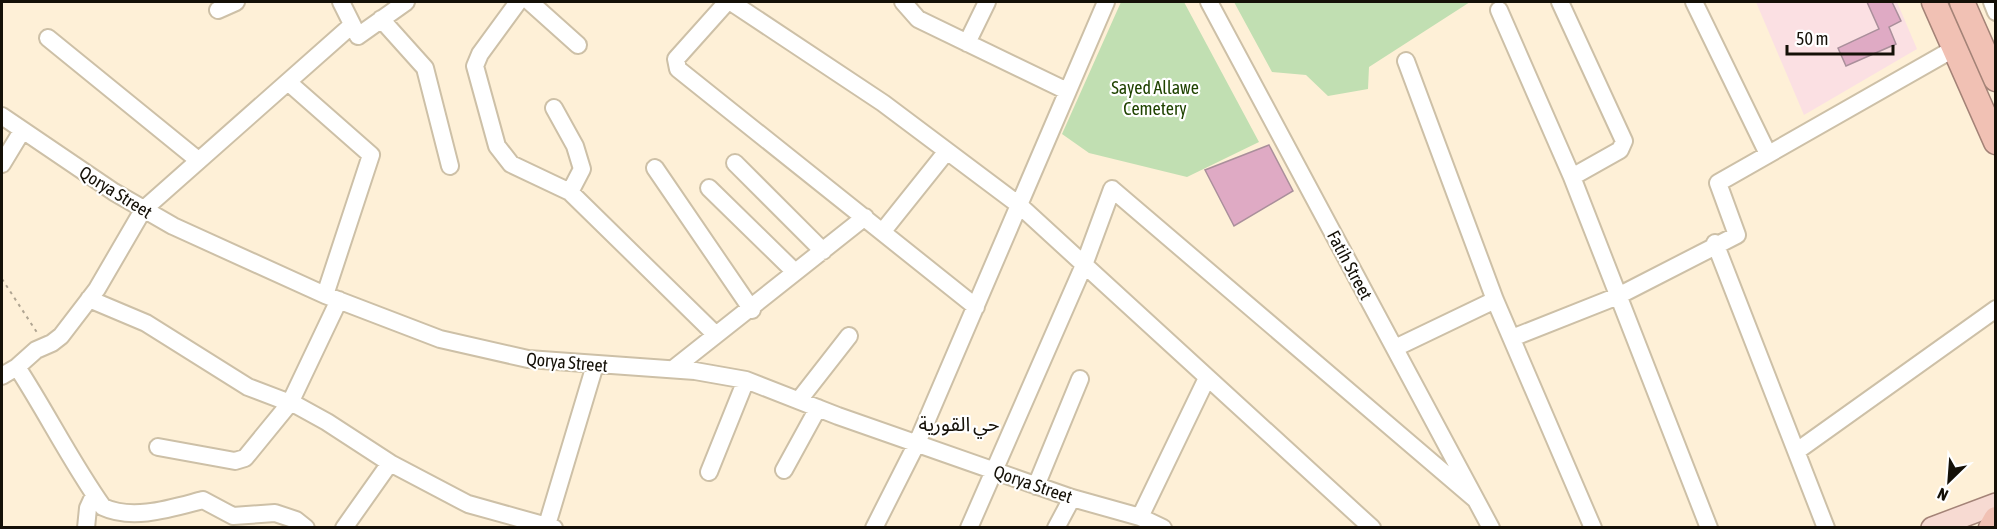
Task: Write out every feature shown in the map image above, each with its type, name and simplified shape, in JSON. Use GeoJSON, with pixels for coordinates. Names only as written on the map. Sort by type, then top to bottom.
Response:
{"type":"FeatureCollection","features":[{"type":"Feature","properties":{"kind":"highway"},"geometry":{"type":"LineString","coordinates":[[1934,2],[1995,142]]}},
{"type":"Feature","properties":{"kind":"highway"},"geometry":{"type":"LineString","coordinates":[[1962,2],[1995,79]]}},
{"type":"Feature","properties":{"kind":"highway"},"geometry":{"type":"LineString","coordinates":[[1991,528],[1995,519]]}},
{"type":"Feature","properties":{"kind":"main road"},"geometry":{"type":"LineString","coordinates":[[1932,528],[1995,504]]}},
{"type":"Feature","properties":{"kind":"street"},"geometry":{"type":"LineString","coordinates":[[218,10],[236,2]]}},
{"type":"Feature","properties":{"kind":"street"},"geometry":{"type":"LineString","coordinates":[[340,2],[357,36],[406,2]]}},
{"type":"Feature","properties":{"kind":"street"},"geometry":{"type":"LineString","coordinates":[[518,2],[480,54],[475,66],[497,146],[511,164],[570,192],[716,335]]}},
{"type":"Feature","properties":{"kind":"street"},"geometry":{"type":"LineString","coordinates":[[530,2],[578,45]]}},
{"type":"Feature","properties":{"kind":"street"},"geometry":{"type":"LineString","coordinates":[[727,2],[676,59],[678,69],[976,307]]}},
{"type":"Feature","properties":{"kind":"street"},"geometry":{"type":"LineString","coordinates":[[731,2],[883,104],[1019,205],[1207,378],[1317,475],[1372,528]]}},
{"type":"Feature","properties":{"kind":"street"},"geometry":{"type":"LineString","coordinates":[[903,2],[918,19],[1068,91]]}},
{"type":"Feature","properties":{"kind":"street"},"geometry":{"type":"LineString","coordinates":[[967,43],[987,2]]}},
{"type":"Feature","properties":{"kind":"street"},"geometry":{"type":"LineString","coordinates":[[874,528],[917,443],[1106,2]]}},
{"type":"Feature","properties":{"kind":"street","name":"Fatih Street"},"geometry":{"type":"LineString","coordinates":[[1209,2],[1491,528]]}},
{"type":"Feature","properties":{"kind":"street"},"geometry":{"type":"LineString","coordinates":[[1560,2],[1624,141],[1620,150],[1572,177]]}},
{"type":"Feature","properties":{"kind":"street"},"geometry":{"type":"LineString","coordinates":[[1694,2],[1768,154]]}},
{"type":"Feature","properties":{"kind":"street"},"geometry":{"type":"LineString","coordinates":[[1992,2],[1995,12]]}},
{"type":"Feature","properties":{"kind":"street"},"geometry":{"type":"LineString","coordinates":[[1499,10],[1572,177],[1709,528]]}},
{"type":"Feature","properties":{"kind":"street"},"geometry":{"type":"LineString","coordinates":[[381,19],[425,68],[450,165]]}},
{"type":"Feature","properties":{"kind":"street"},"geometry":{"type":"LineString","coordinates":[[2,376],[17,367],[36,350],[61,336],[89,299],[143,210],[352,25]]}},
{"type":"Feature","properties":{"kind":"street"},"geometry":{"type":"LineString","coordinates":[[48,38],[198,160]]}},
{"type":"Feature","properties":{"kind":"street"},"geometry":{"type":"LineString","coordinates":[[1512,338],[1618,296],[1716,243],[1737,235],[1718,183],[1955,48]]}},
{"type":"Feature","properties":{"kind":"street"},"geometry":{"type":"LineString","coordinates":[[1406,61],[1495,300],[1593,528]]}},
{"type":"Feature","properties":{"kind":"street"},"geometry":{"type":"LineString","coordinates":[[158,447],[239,462],[290,403],[332,298],[371,155],[288,82]]}},
{"type":"Feature","properties":{"kind":"street"},"geometry":{"type":"LineString","coordinates":[[554,108],[575,146],[582,169],[570,192]]}},
{"type":"Feature","properties":{"kind":"street","name":"Qorya Street"},"geometry":{"type":"LineString","coordinates":[[2,116],[22,132],[143,210],[332,298],[469,347],[528,359],[673,369],[746,380],[1036,486],[1140,517],[1163,528]]}},
{"type":"Feature","properties":{"kind":"street"},"geometry":{"type":"LineString","coordinates":[[2,164],[22,132]]}},
{"type":"Feature","properties":{"kind":"street"},"geometry":{"type":"LineString","coordinates":[[883,231],[947,151]]}},
{"type":"Feature","properties":{"kind":"street"},"geometry":{"type":"LineString","coordinates":[[735,163],[823,251]]}},
{"type":"Feature","properties":{"kind":"street"},"geometry":{"type":"LineString","coordinates":[[655,168],[752,309]]}},
{"type":"Feature","properties":{"kind":"street"},"geometry":{"type":"LineString","coordinates":[[709,188],[795,272]]}},
{"type":"Feature","properties":{"kind":"street"},"geometry":{"type":"LineString","coordinates":[[969,528],[992,470],[1084,265],[1112,189],[1476,500]]}},
{"type":"Feature","properties":{"kind":"street"},"geometry":{"type":"LineString","coordinates":[[673,369],[866,217]]}},
{"type":"Feature","properties":{"kind":"street"},"geometry":{"type":"LineString","coordinates":[[1716,243],[1826,528]]}},
{"type":"Feature","properties":{"kind":"street"},"geometry":{"type":"LineString","coordinates":[[89,299],[146,323],[248,387],[290,403],[327,422],[390,463],[456,499],[510,521],[550,526],[595,365]]}},
{"type":"Feature","properties":{"kind":"street"},"geometry":{"type":"LineString","coordinates":[[1395,348],[1495,300]]}},
{"type":"Feature","properties":{"kind":"street"},"geometry":{"type":"LineString","coordinates":[[1797,451],[1995,309]]}},
{"type":"Feature","properties":{"kind":"street"},"geometry":{"type":"LineString","coordinates":[[799,400],[849,336]]}},
{"type":"Feature","properties":{"kind":"street"},"geometry":{"type":"LineString","coordinates":[[17,367],[46,411],[61,443],[103,507],[112,511],[164,511],[203,500],[233,516],[275,513],[296,520],[306,528]]}},
{"type":"Feature","properties":{"kind":"street"},"geometry":{"type":"LineString","coordinates":[[1140,517],[1207,378]]}},
{"type":"Feature","properties":{"kind":"street"},"geometry":{"type":"LineString","coordinates":[[1036,486],[1080,379]]}},
{"type":"Feature","properties":{"kind":"street"},"geometry":{"type":"LineString","coordinates":[[709,472],[746,380]]}},
{"type":"Feature","properties":{"kind":"street"},"geometry":{"type":"LineString","coordinates":[[784,470],[818,408]]}},
{"type":"Feature","properties":{"kind":"street"},"geometry":{"type":"LineString","coordinates":[[344,528],[390,463]]}},
{"type":"Feature","properties":{"kind":"street"},"geometry":{"type":"LineString","coordinates":[[86,528],[88,508],[94,495]]}},
{"type":"Feature","properties":{"kind":"street"},"geometry":{"type":"LineString","coordinates":[[1056,528],[1072,498]]}},
{"type":"Feature","properties":{"kind":"path"},"geometry":{"type":"LineString","coordinates":[[2,279],[46,346]]}},
{"type":"Feature","properties":{"kind":"shaded area"},"geometry":{"type":"Polygon","coordinates":[[[1756,2],[1897,2],[1917,49],[1804,115],[1756,2]]]}},
{"type":"Feature","properties":{"kind":"green space","name":"Sayed Allawe Cemetery"},"geometry":{"type":"Polygon","coordinates":[[[1121,2],[1184,2],[1259,142],[1187,177],[1089,153],[1062,134],[1121,2]]]}},
{"type":"Feature","properties":{"kind":"green space"},"geometry":{"type":"Polygon","coordinates":[[[1234,2],[1470,2],[1369,67],[1368,89],[1328,96],[1306,75],[1272,72],[1234,2]]]}},
{"type":"Feature","properties":{"kind":"building"},"geometry":{"type":"Polygon","coordinates":[[[1867,2],[1892,2],[1901,21],[1889,27],[1896,44],[1846,66],[1838,48],[1879,29],[1867,2]]]}},
{"type":"Feature","properties":{"kind":"building"},"geometry":{"type":"Polygon","coordinates":[[[1269,145],[1293,191],[1234,226],[1205,170],[1269,145]]]}},
{"type":"Feature","properties":{"kind":"district","name":"حي القورية"},"geometry":{"type":"Point","coordinates":[959,423]}}]}
